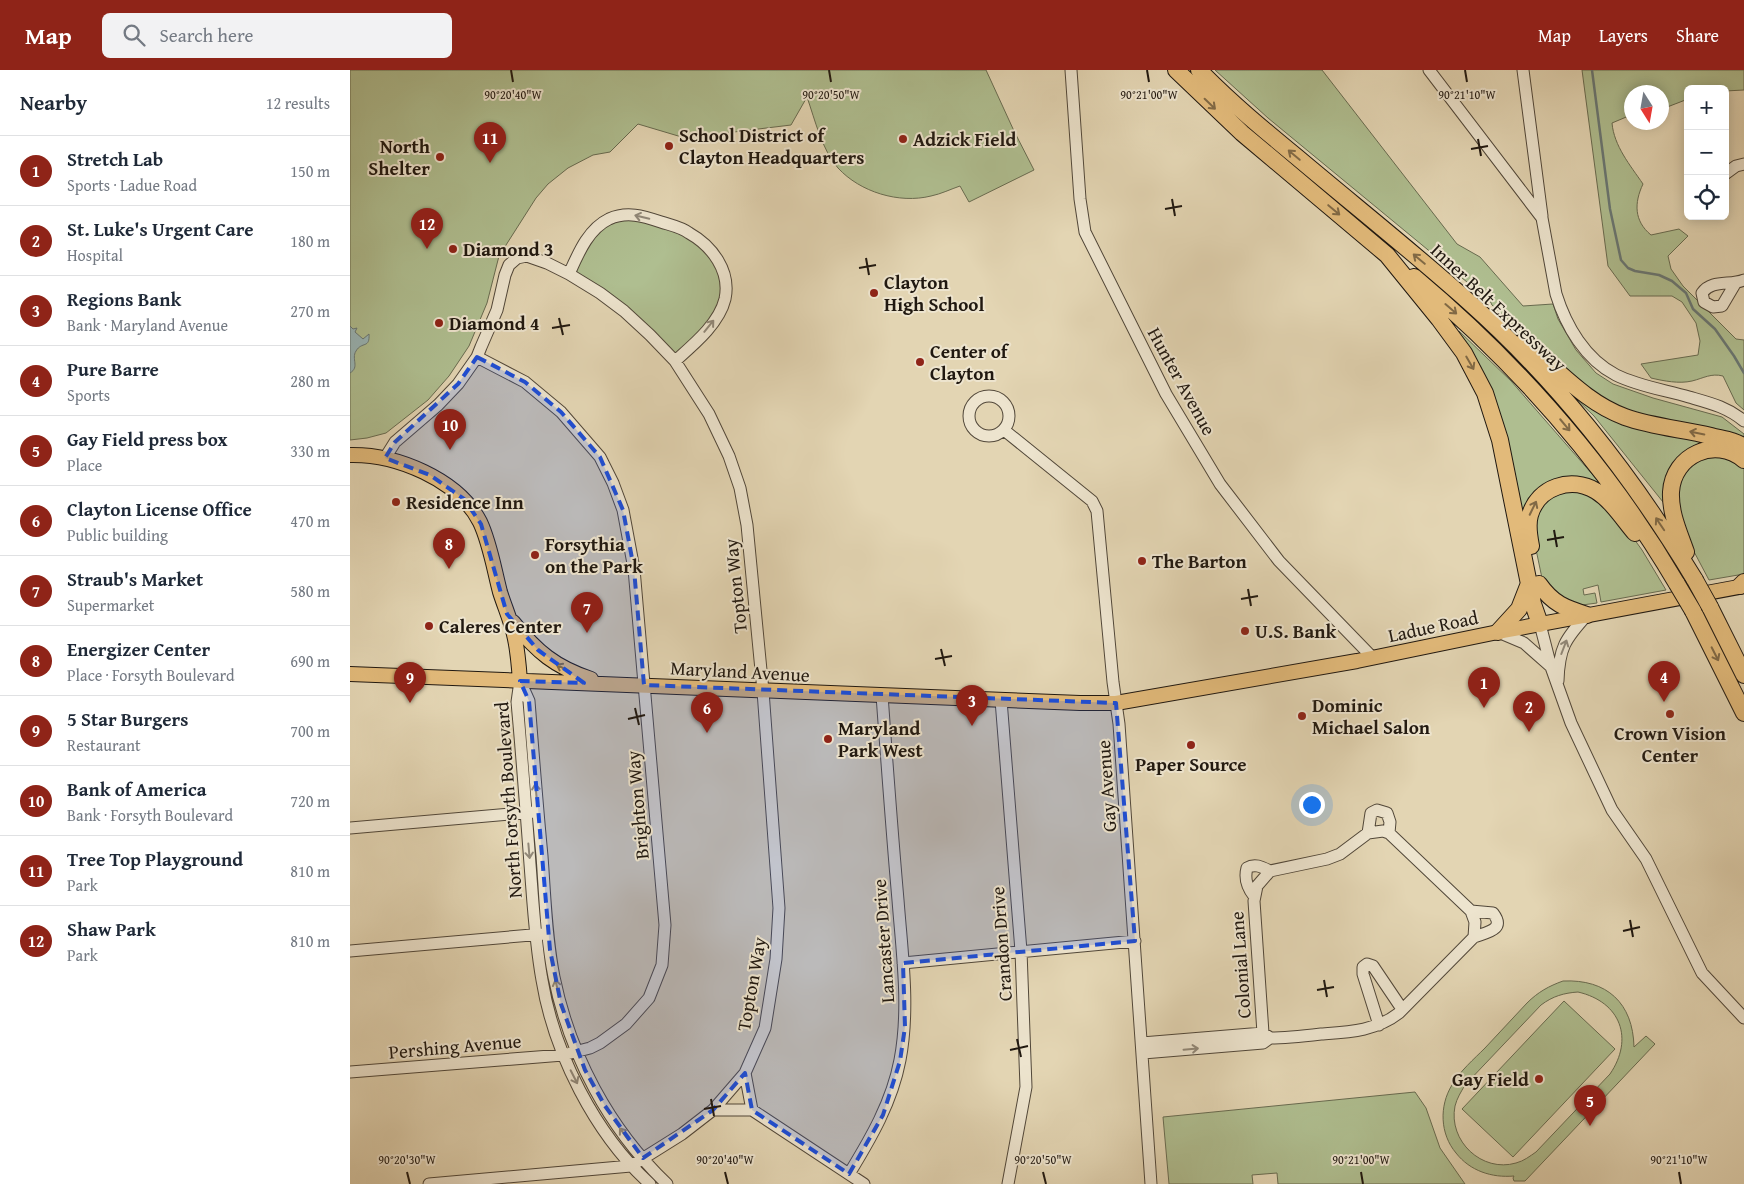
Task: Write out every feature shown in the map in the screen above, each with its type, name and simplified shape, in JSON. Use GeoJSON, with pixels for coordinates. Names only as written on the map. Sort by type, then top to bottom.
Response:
{"type":"FeatureCollection","features":[{"type":"Feature","properties":{"kind":"highway"},"geometry":{"type":"LineString","coordinates":[[1176,70],[1236,128],[1387,255],[1454,337],[1485,393],[1500,440],[1534,584],[1542,602],[1540,624]]}},
{"type":"Feature","properties":{"kind":"highway","name":"Inner Belt Expressway"},"geometry":{"type":"LineString","coordinates":[[1199,70],[1275,140],[1469,302],[1526,356],[1589,428],[1646,503],[1695,580],[1744,675]]}},
{"type":"Feature","properties":{"kind":"highway","name":"Inner Belt Expressway"},"geometry":{"type":"LineString","coordinates":[[1387,255],[1483,337],[1549,406],[1614,486],[1646,531],[1693,611],[1744,713]]}},
{"type":"Feature","properties":{"kind":"highway"},"geometry":{"type":"LineString","coordinates":[[1469,302],[1544,358],[1581,392],[1611,411],[1640,422],[1728,440],[1744,447]]}},
{"type":"Feature","properties":{"kind":"highway"},"geometry":{"type":"LineString","coordinates":[[1695,580],[1671,503],[1673,480],[1677,469],[1694,454],[1716,448],[1727,450],[1744,460]]}},
{"type":"Feature","properties":{"kind":"highway"},"geometry":{"type":"LineString","coordinates":[[1498,632],[1519,609],[1534,584],[1529,517],[1538,500],[1546,492],[1563,485],[1573,484],[1594,490],[1607,500],[1677,584]]}},
{"type":"Feature","properties":{"kind":"highway"},"geometry":{"type":"LineString","coordinates":[[1534,584],[1556,603],[1587,616]]}},
{"type":"Feature","properties":{"kind":"main road"},"geometry":{"type":"LineString","coordinates":[[350,455],[384,458],[430,475],[454,490],[469,505],[481,524],[516,640],[520,681]]}},
{"type":"Feature","properties":{"kind":"main road","name":"Ladue Road"},"geometry":{"type":"LineString","coordinates":[[1122,702],[1373,658],[1743,585]]}},
{"type":"Feature","properties":{"kind":"main road"},"geometry":{"type":"LineString","coordinates":[[507,614],[538,650],[560,667],[609,684]]}},
{"type":"Feature","properties":{"kind":"main road","name":"Maryland Avenue"},"geometry":{"type":"LineString","coordinates":[[350,674],[1090,704],[1122,702]]}},
{"type":"Feature","properties":{"kind":"street","name":"Hunter Avenue"},"geometry":{"type":"LineString","coordinates":[[1071,70],[1079,192],[1085,232],[1166,394],[1220,484],[1279,561],[1373,658]]}},
{"type":"Feature","properties":{"kind":"street"},"geometry":{"type":"LineString","coordinates":[[1429,70],[1542,218]]}},
{"type":"Feature","properties":{"kind":"street"},"geometry":{"type":"LineString","coordinates":[[1523,70],[1542,218],[1556,294],[1565,320],[1588,353],[1598,363],[1616,375],[1710,403],[1732,411],[1744,421]]}},
{"type":"Feature","properties":{"kind":"street"},"geometry":{"type":"LineString","coordinates":[[568,274],[593,231],[600,224],[616,216],[630,214],[642,216],[679,228],[709,247],[721,265],[726,287],[725,300],[719,313],[696,342],[675,361]]}},
{"type":"Feature","properties":{"kind":"street","name":"Topton Way"},"geometry":{"type":"LineString","coordinates":[[477,357],[496,310],[509,265],[517,258],[532,256],[568,274],[600,294],[650,335],[675,361],[709,414],[729,456],[740,488],[747,525],[763,691],[779,916],[776,959],[765,1028],[745,1073],[713,1110],[682,1134],[632,1166]]}},
{"type":"Feature","properties":{"kind":"street"},"geometry":{"type":"LineString","coordinates":[[384,458],[395,442],[438,405],[458,384],[477,357]]}},
{"type":"Feature","properties":{"kind":"street","name":"Brighton Way"},"geometry":{"type":"LineString","coordinates":[[477,357],[525,382],[561,412],[600,457],[613,483],[623,510],[634,569],[665,925],[662,965],[649,998],[626,1024],[600,1043],[563,1055]]}},
{"type":"Feature","properties":{"kind":"street","name":"Gay Avenue"},"geometry":{"type":"LineString","coordinates":[[1004,430],[1092,501],[1097,510],[1113,682],[1122,702],[1119,724],[1152,1184]]}},
{"type":"Feature","properties":{"kind":"street"},"geometry":{"type":"LineString","coordinates":[[1558,685],[1562,648],[1571,632],[1587,616]]}},
{"type":"Feature","properties":{"kind":"street"},"geometry":{"type":"LineString","coordinates":[[1540,624],[1551,667],[1571,723],[1612,810],[1646,859],[1702,973],[1744,1018]]}},
{"type":"Feature","properties":{"kind":"street"},"geometry":{"type":"LineString","coordinates":[[1498,632],[1525,644],[1551,667]]}},
{"type":"Feature","properties":{"kind":"street","name":"North Forsyth Boulevard"},"geometry":{"type":"LineString","coordinates":[[520,681],[529,701],[548,934],[559,995],[577,1052],[592,1085],[623,1134],[667,1184]]}},
{"type":"Feature","properties":{"kind":"street","name":"North Forsyth Boulevard"},"geometry":{"type":"LineString","coordinates":[[520,681],[517,702],[536,935],[546,999],[563,1055],[597,1118],[632,1166],[650,1184]]}},
{"type":"Feature","properties":{"kind":"street","name":"Lancaster Drive"},"geometry":{"type":"LineString","coordinates":[[849,1174],[883,1115],[900,1062],[905,1027],[903,963],[882,696]]}},
{"type":"Feature","properties":{"kind":"street","name":"Crandon Drive"},"geometry":{"type":"LineString","coordinates":[[1001,700],[1021,951],[1026,1087],[1008,1184]]}},
{"type":"Feature","properties":{"kind":"street"},"geometry":{"type":"LineString","coordinates":[[1389,833],[1390,822],[1387,813],[1377,810],[1371,813],[1368,833],[1383,831],[1389,833],[1472,911],[1476,922],[1474,937]]}},
{"type":"Feature","properties":{"kind":"street"},"geometry":{"type":"LineString","coordinates":[[350,828],[538,811]]}},
{"type":"Feature","properties":{"kind":"street","name":"Colonial Lane"},"geometry":{"type":"LineString","coordinates":[[1254,896],[1247,884],[1245,875],[1247,868],[1252,865],[1270,870],[1327,860],[1340,854],[1368,833]]}},
{"type":"Feature","properties":{"kind":"street","name":"Colonial Lane"},"geometry":{"type":"LineString","coordinates":[[1142,1048],[1242,1040],[1263,1043],[1266,1036],[1254,896],[1257,886],[1270,870]]}},
{"type":"Feature","properties":{"kind":"street","name":"Colonial Lane"},"geometry":{"type":"LineString","coordinates":[[1266,1036],[1361,1031],[1390,1020],[1474,937],[1494,929],[1498,924],[1498,919],[1493,912],[1472,911]]}},
{"type":"Feature","properties":{"kind":"street"},"geometry":{"type":"LineString","coordinates":[[350,951],[548,934]]}},
{"type":"Feature","properties":{"kind":"street"},"geometry":{"type":"LineString","coordinates":[[903,963],[1135,941]]}},
{"type":"Feature","properties":{"kind":"street"},"geometry":{"type":"LineString","coordinates":[[1379,1025],[1363,974],[1363,967],[1367,964],[1373,966],[1402,1009]]}},
{"type":"Feature","properties":{"kind":"street","name":"Pershing Avenue"},"geometry":{"type":"LineString","coordinates":[[350,1072],[563,1055]]}},
{"type":"Feature","properties":{"kind":"street"},"geometry":{"type":"LineString","coordinates":[[745,1073],[752,1110]]}},
{"type":"Feature","properties":{"kind":"street"},"geometry":{"type":"LineString","coordinates":[[713,1110],[752,1110],[864,1184]]}},
{"type":"Feature","properties":{"kind":"street"},"geometry":{"type":"LineString","coordinates":[[429,1184],[632,1166]]}},
{"type":"Feature","properties":{"kind":"highlighted area"},"geometry":{"type":"Polygon","coordinates":[[[477,357],[525,382],[561,412],[600,457],[623,510],[634,569],[644,685],[1116,703],[1135,941],[903,963],[905,1027],[900,1061],[883,1115],[849,1174],[752,1110],[745,1073],[713,1110],[643,1158],[605,1106],[585,1070],[561,1004],[550,950],[529,701],[520,681],[584,683],[538,650],[507,614],[481,524],[464,499],[430,475],[385,458],[395,442],[458,384],[477,357]]]}},
{"type":"Feature","properties":{"kind":"green space"},"geometry":{"type":"Polygon","coordinates":[[[350,70],[986,70],[1034,170],[969,202],[960,186],[935,195],[919,198],[893,197],[881,194],[857,184],[832,161],[807,97],[791,125],[685,138],[638,124],[610,152],[593,155],[568,168],[548,184],[536,198],[499,256],[487,303],[469,346],[449,376],[428,400],[386,433],[350,440],[350,70]]]}},
{"type":"Feature","properties":{"kind":"green space"},"geometry":{"type":"Polygon","coordinates":[[[1215,70],[1322,70],[1457,244],[1480,257],[1523,306],[1553,304],[1558,319],[1576,350],[1596,373],[1613,384],[1653,398],[1722,417],[1744,434],[1744,441],[1637,415],[1617,407],[1575,382],[1492,305],[1490,301],[1268,118],[1215,70]]]}},
{"type":"Feature","properties":{"kind":"green space"},"geometry":{"type":"Polygon","coordinates":[[[1582,70],[1744,70],[1744,90],[1729,91],[1729,85],[1684,85],[1684,101],[1669,106],[1669,85],[1624,85],[1624,118],[1612,123],[1619,147],[1643,184],[1637,205],[1641,224],[1651,235],[1679,229],[1688,236],[1668,256],[1671,269],[1683,286],[1736,339],[1744,340],[1744,410],[1736,403],[1723,376],[1711,375],[1687,382],[1651,378],[1641,364],[1698,355],[1700,341],[1696,323],[1682,302],[1672,296],[1630,296],[1608,266],[1582,70]]]}},
{"type":"Feature","properties":{"kind":"green space"},"geometry":{"type":"Polygon","coordinates":[[[616,216],[688,232],[724,274],[719,313],[675,361],[650,335],[569,274],[587,239],[616,216]]]}},
{"type":"Feature","properties":{"kind":"green space"},"geometry":{"type":"Polygon","coordinates":[[[1459,331],[1511,381],[1606,490],[1570,479],[1524,521],[1455,334],[1459,331]]]}},
{"type":"Feature","properties":{"kind":"green space"},"geometry":{"type":"Polygon","coordinates":[[[1566,389],[1582,399],[1715,441],[1705,445],[1663,502],[1594,416],[1566,389]]]}},
{"type":"Feature","properties":{"kind":"green space"},"geometry":{"type":"Polygon","coordinates":[[[1716,453],[1744,467],[1744,574],[1709,580],[1682,529],[1675,504],[1684,467],[1716,453]]]}},
{"type":"Feature","properties":{"kind":"green space"},"geometry":{"type":"Polygon","coordinates":[[[1554,492],[1590,492],[1616,514],[1642,550],[1666,590],[1601,602],[1598,585],[1583,589],[1584,595],[1595,593],[1597,603],[1570,605],[1543,583],[1533,535],[1534,516],[1554,492]]]}},
{"type":"Feature","properties":{"kind":"green space"},"geometry":{"type":"Polygon","coordinates":[[[1563,981],[1579,981],[1605,989],[1623,1006],[1629,1018],[1634,1047],[1646,1036],[1655,1044],[1525,1181],[1514,1181],[1514,1176],[1498,1176],[1475,1169],[1456,1153],[1444,1129],[1443,1111],[1448,1093],[1463,1070],[1527,1003],[1548,987],[1563,981]],[[1573,992],[1545,1002],[1465,1085],[1455,1106],[1454,1119],[1462,1142],[1480,1159],[1503,1165],[1524,1160],[1536,1152],[1610,1074],[1621,1048],[1622,1035],[1613,1013],[1605,1004],[1593,997],[1573,992]]]}},
{"type":"Feature","properties":{"kind":"green space","name":"Gay Field"},"geometry":{"type":"Polygon","coordinates":[[[1564,1001],[1615,1049],[1513,1157],[1462,1109],[1564,1001]]]}},
{"type":"Feature","properties":{"kind":"green space"},"geometry":{"type":"Polygon","coordinates":[[[1415,1092],[1426,1108],[1440,1148],[1465,1184],[1278,1184],[1277,1173],[1252,1175],[1253,1184],[1169,1184],[1163,1117],[1415,1092]]]}},
{"type":"Feature","properties":{"kind":"water"},"geometry":{"type":"Polygon","coordinates":[[[350,326],[353,329],[357,328],[355,332],[363,339],[369,334],[369,339],[367,343],[356,351],[354,357],[355,366],[350,373],[350,326]]]}},
{"type":"Feature","properties":{"kind":"waterway"},"geometry":{"type":"LineString","coordinates":[[1592,70],[1610,209],[1621,260],[1628,268],[1635,271],[1659,275],[1672,281],[1686,293],[1693,309],[1715,329],[1744,373]]}},
{"type":"Feature","properties":{"kind":"place","name":"Adzick Field"},"geometry":{"type":"Point","coordinates":[903,139]}},
{"type":"Feature","properties":{"kind":"place","name":"School District of Clayton Headquarters"},"geometry":{"type":"Point","coordinates":[669,146]}},
{"type":"Feature","properties":{"kind":"place","name":"North Shelter"},"geometry":{"type":"Point","coordinates":[440,157]}},
{"type":"Feature","properties":{"kind":"place","name":"Tree Top Playground"},"geometry":{"type":"Point","coordinates":[490,163]}},
{"type":"Feature","properties":{"kind":"place","name":"Shaw Park"},"geometry":{"type":"Point","coordinates":[427,249]}},
{"type":"Feature","properties":{"kind":"place","name":"Diamond 3"},"geometry":{"type":"Point","coordinates":[453,249]}},
{"type":"Feature","properties":{"kind":"place","name":"Clayton High School"},"geometry":{"type":"Point","coordinates":[874,293]}},
{"type":"Feature","properties":{"kind":"place","name":"Diamond 4"},"geometry":{"type":"Point","coordinates":[439,323]}},
{"type":"Feature","properties":{"kind":"place","name":"Center of Clayton"},"geometry":{"type":"Point","coordinates":[920,362]}},
{"type":"Feature","properties":{"kind":"place","name":"Bank of America"},"geometry":{"type":"Point","coordinates":[450,450]}},
{"type":"Feature","properties":{"kind":"place","name":"Residence Inn"},"geometry":{"type":"Point","coordinates":[396,502]}},
{"type":"Feature","properties":{"kind":"place","name":"Forsythia on the Park"},"geometry":{"type":"Point","coordinates":[535,555]}},
{"type":"Feature","properties":{"kind":"place","name":"The Barton"},"geometry":{"type":"Point","coordinates":[1142,561]}},
{"type":"Feature","properties":{"kind":"place","name":"Energizer Center"},"geometry":{"type":"Point","coordinates":[449,569]}},
{"type":"Feature","properties":{"kind":"place","name":"Caleres Center"},"geometry":{"type":"Point","coordinates":[429,626]}},
{"type":"Feature","properties":{"kind":"place","name":"U.S. Bank"},"geometry":{"type":"Point","coordinates":[1245,631]}},
{"type":"Feature","properties":{"kind":"place","name":"Straub's Market"},"geometry":{"type":"Point","coordinates":[587,633]}},
{"type":"Feature","properties":{"kind":"place","name":"Pure Barre"},"geometry":{"type":"Point","coordinates":[1664,702]}},
{"type":"Feature","properties":{"kind":"place","name":"5 Star Burgers"},"geometry":{"type":"Point","coordinates":[410,703]}},
{"type":"Feature","properties":{"kind":"place","name":"Stretch Lab"},"geometry":{"type":"Point","coordinates":[1484,708]}},
{"type":"Feature","properties":{"kind":"place","name":"Crown Vision Center"},"geometry":{"type":"Point","coordinates":[1670,714]}},
{"type":"Feature","properties":{"kind":"place","name":"Dominic Michael Salon"},"geometry":{"type":"Point","coordinates":[1302,716]}},
{"type":"Feature","properties":{"kind":"place","name":"Regions Bank"},"geometry":{"type":"Point","coordinates":[972,726]}},
{"type":"Feature","properties":{"kind":"place","name":"St. Luke's Urgent Care"},"geometry":{"type":"Point","coordinates":[1529,732]}},
{"type":"Feature","properties":{"kind":"place","name":"Clayton License Office"},"geometry":{"type":"Point","coordinates":[707,733]}},
{"type":"Feature","properties":{"kind":"place","name":"Maryland Park West"},"geometry":{"type":"Point","coordinates":[828,739]}},
{"type":"Feature","properties":{"kind":"place","name":"Paper Source"},"geometry":{"type":"Point","coordinates":[1191,745]}},
{"type":"Feature","properties":{"kind":"place","name":"Gay Field"},"geometry":{"type":"Point","coordinates":[1539,1079]}},
{"type":"Feature","properties":{"kind":"place","name":"Gay Field press box"},"geometry":{"type":"Point","coordinates":[1590,1126]}}]}
